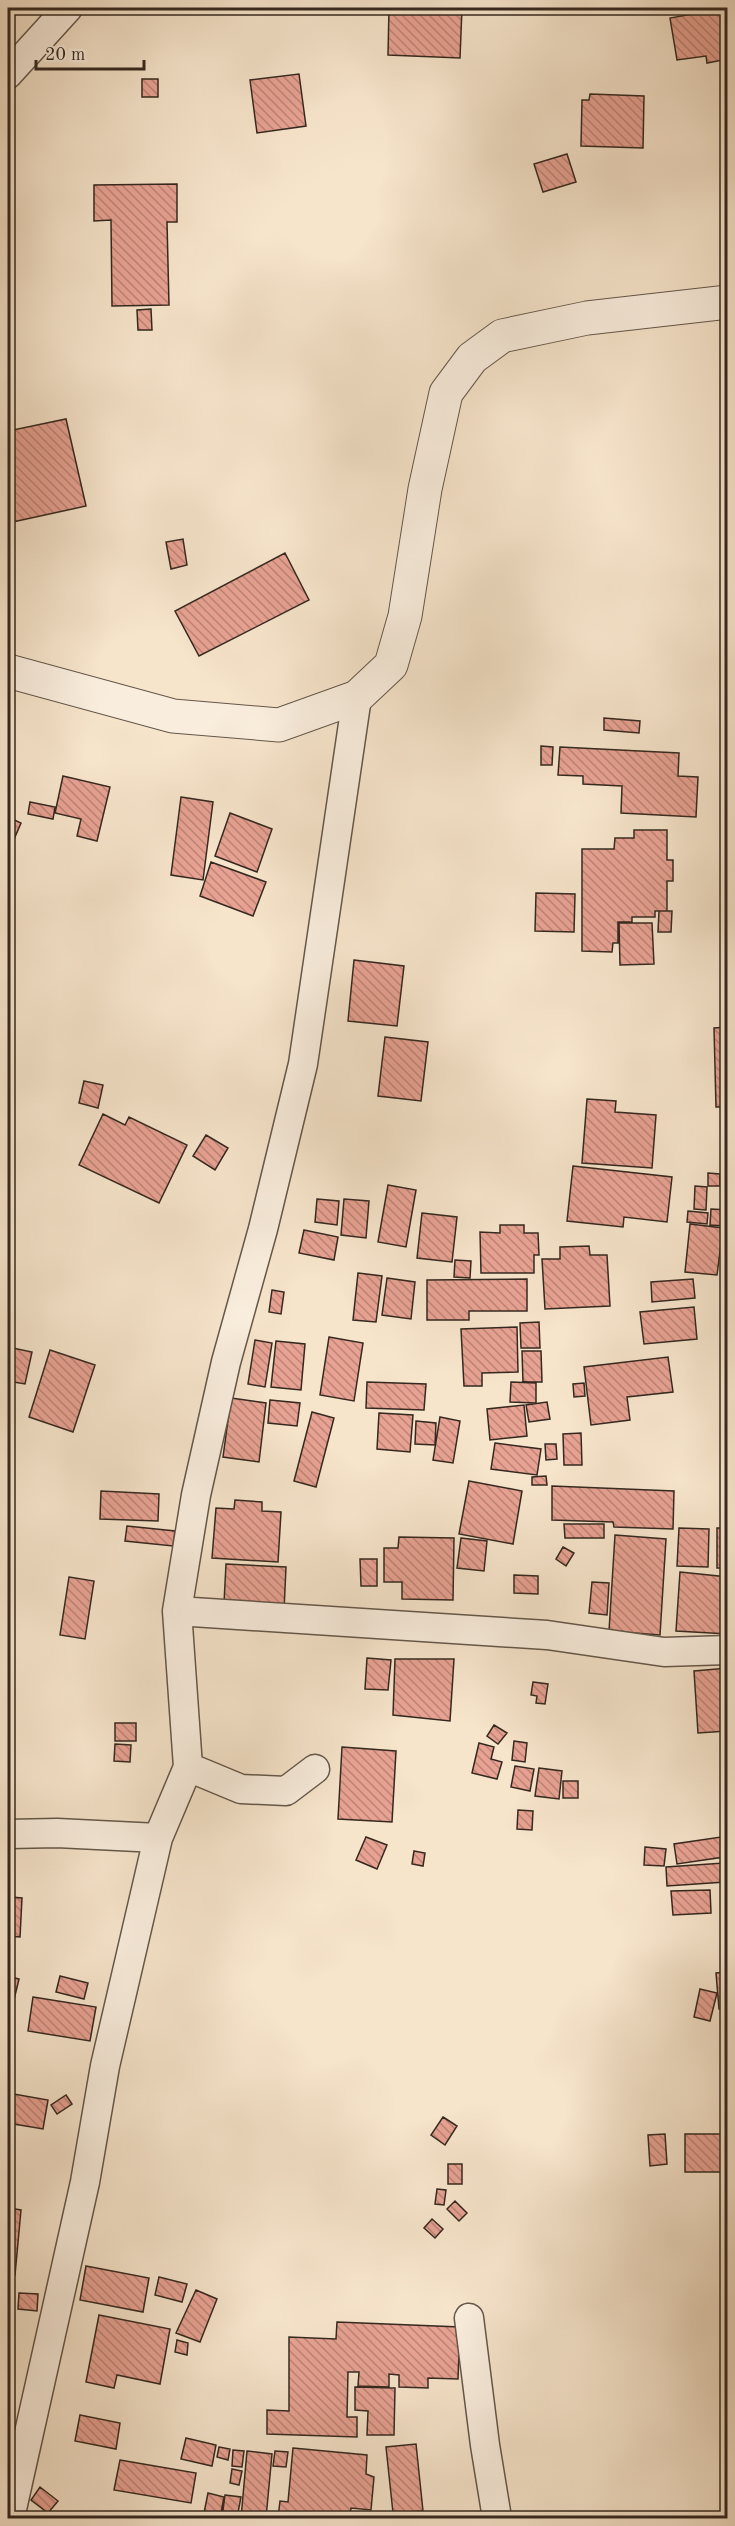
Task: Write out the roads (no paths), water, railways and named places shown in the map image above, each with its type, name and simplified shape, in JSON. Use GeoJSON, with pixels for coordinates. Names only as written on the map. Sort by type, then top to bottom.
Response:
{"type":"FeatureCollection","features":[{"type":"Feature","properties":{"kind":"street"},"geometry":{"type":"LineString","coordinates":[[8,74],[68,8]]}},
{"type":"Feature","properties":{"kind":"street"},"geometry":{"type":"LineString","coordinates":[[8,670],[173,716],[279,725],[357,697],[391,665],[405,616],[425,489],[446,393],[472,358],[502,336],[587,318],[728,302]]}},
{"type":"Feature","properties":{"kind":"street"},"geometry":{"type":"LineString","coordinates":[[10,2518],[85,2182],[105,2066],[158,1838],[188,1767],[177,1611],[196,1495],[226,1362],[263,1229],[303,1064],[357,697]]}},
{"type":"Feature","properties":{"kind":"street"},"geometry":{"type":"LineString","coordinates":[[177,1611],[547,1635],[664,1652],[728,1650]]}},
{"type":"Feature","properties":{"kind":"street"},"geometry":{"type":"LineString","coordinates":[[188,1767],[241,1789],[286,1791],[315,1769]]}},
{"type":"Feature","properties":{"kind":"street"},"geometry":{"type":"LineString","coordinates":[[8,1834],[57,1833],[158,1838]]}},
{"type":"Feature","properties":{"kind":"street"},"geometry":{"type":"LineString","coordinates":[[469,2318],[484,2445],[497,2518]]}}]}
